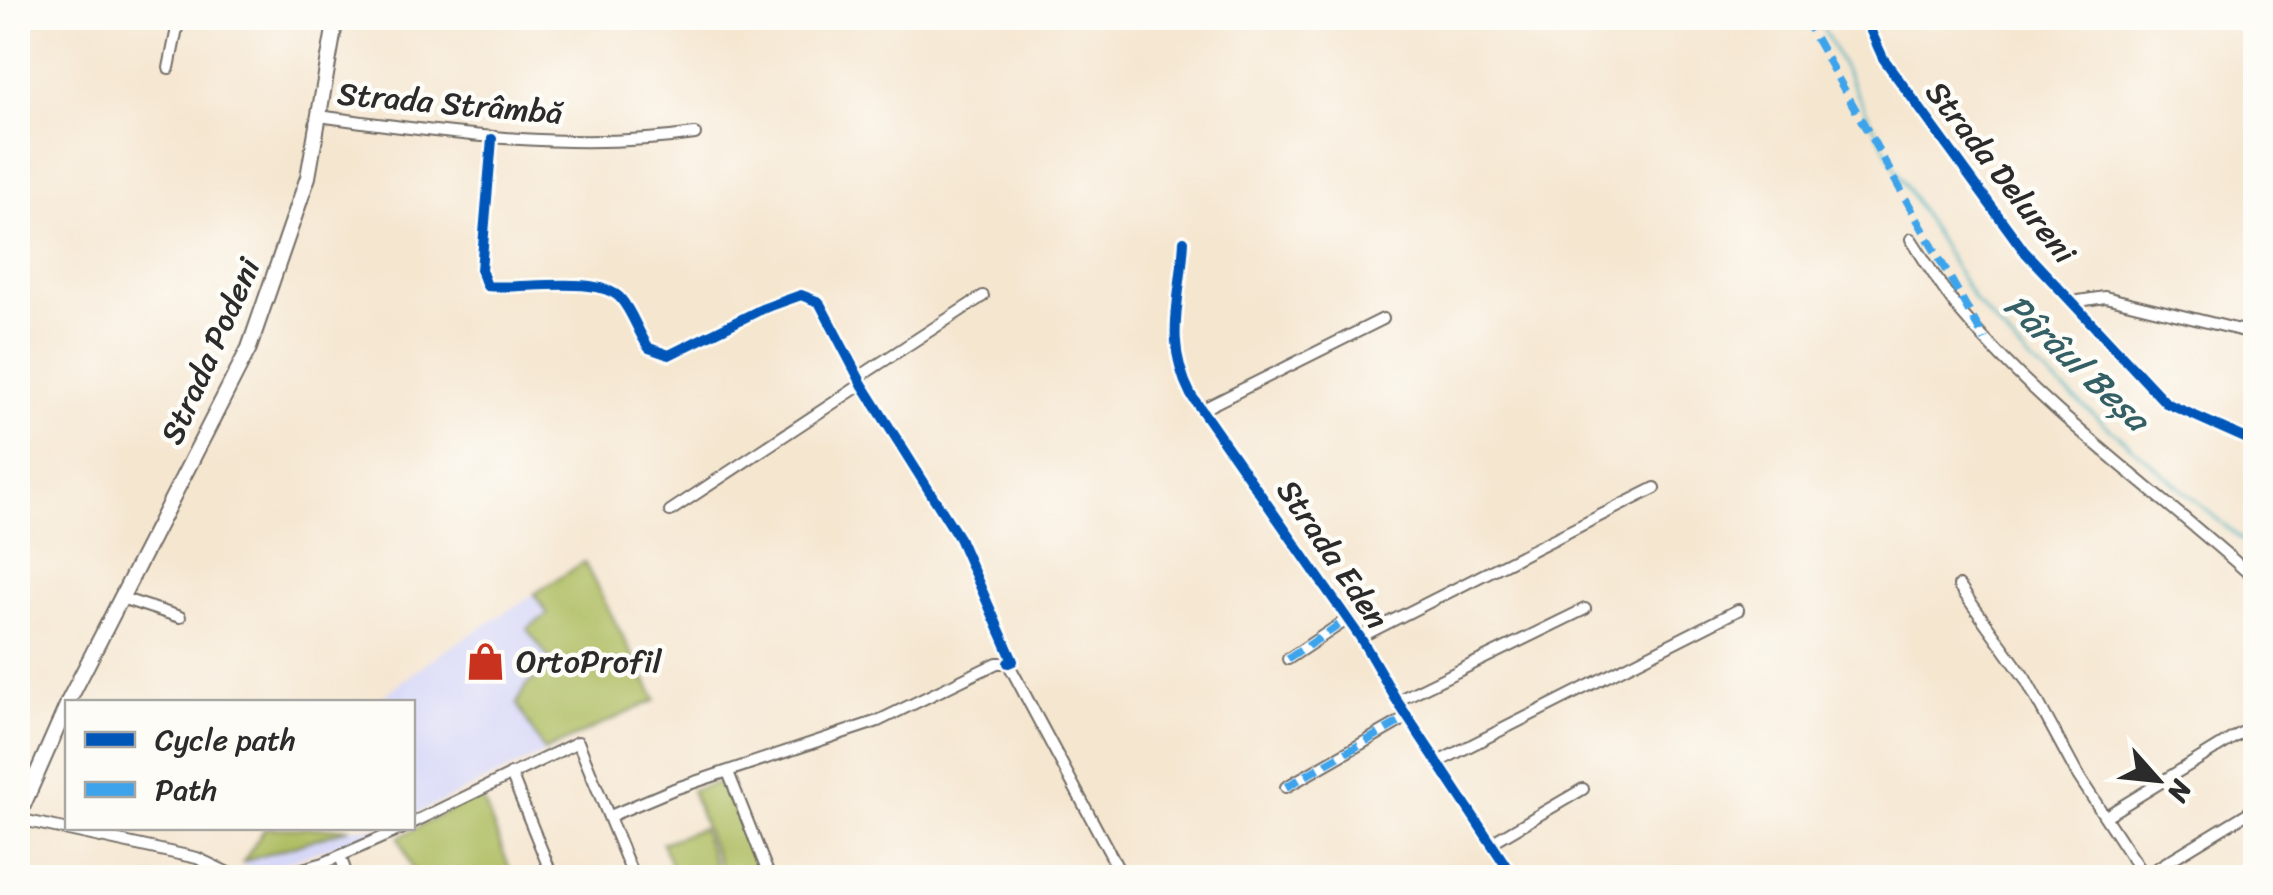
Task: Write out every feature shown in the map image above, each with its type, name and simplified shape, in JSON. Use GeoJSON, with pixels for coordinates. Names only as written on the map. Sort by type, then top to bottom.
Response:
{"type":"FeatureCollection","features":[{"type":"Feature","properties":{"kind":"main road","name":"Strada Podeni"},"geometry":{"type":"LineString","coordinates":[[69,700],[249,348],[308,177],[336,18]]}},
{"type":"Feature","properties":{"kind":"main road","name":"Strada Podeni"},"geometry":{"type":"LineString","coordinates":[[18,818],[65,710]]}},
{"type":"Feature","properties":{"kind":"street"},"geometry":{"type":"LineString","coordinates":[[169,68],[179,18]]}},
{"type":"Feature","properties":{"kind":"street","name":"Strada Delureni"},"geometry":{"type":"LineString","coordinates":[[1864,18],[1882,58],[2024,251],[2166,403],[2256,443]]}},
{"type":"Feature","properties":{"kind":"street","name":"Strada Strâmbă"},"geometry":{"type":"LineString","coordinates":[[319,116],[492,139],[658,139],[696,134]]}},
{"type":"Feature","properties":{"kind":"street"},"geometry":{"type":"LineString","coordinates":[[492,139],[481,270],[487,286],[598,287],[612,291],[622,300],[649,348],[669,356],[762,309],[801,295],[819,302],[860,380],[960,538],[1014,662],[997,663],[878,721],[610,816]]}},
{"type":"Feature","properties":{"kind":"street"},"geometry":{"type":"LineString","coordinates":[[1912,239],[1960,312],[1985,340],[2109,458],[2256,580]]}},
{"type":"Feature","properties":{"kind":"street","name":"Strada Eden"},"geometry":{"type":"LineString","coordinates":[[1184,241],[1173,346],[1176,365],[1201,410],[1360,637],[1397,702],[1514,878]]}},
{"type":"Feature","properties":{"kind":"street"},"geometry":{"type":"LineString","coordinates":[[670,511],[984,296]]}},
{"type":"Feature","properties":{"kind":"street"},"geometry":{"type":"LineString","coordinates":[[2072,302],[2105,297],[2256,334]]}},
{"type":"Feature","properties":{"kind":"street"},"geometry":{"type":"LineString","coordinates":[[1201,410],[1382,319]]}},
{"type":"Feature","properties":{"kind":"street","name":"Strada Eden"},"geometry":{"type":"LineString","coordinates":[[1360,637],[1655,488]]}},
{"type":"Feature","properties":{"kind":"street"},"geometry":{"type":"LineString","coordinates":[[1958,586],[2015,663],[2144,877],[2256,808]]}},
{"type":"Feature","properties":{"kind":"street"},"geometry":{"type":"LineString","coordinates":[[120,598],[180,617]]}},
{"type":"Feature","properties":{"kind":"street"},"geometry":{"type":"LineString","coordinates":[[1397,702],[1586,609]]}},
{"type":"Feature","properties":{"kind":"street"},"geometry":{"type":"LineString","coordinates":[[1438,762],[1738,610]]}},
{"type":"Feature","properties":{"kind":"street"},"geometry":{"type":"LineString","coordinates":[[1288,658],[1348,619]]}},
{"type":"Feature","properties":{"kind":"street"},"geometry":{"type":"LineString","coordinates":[[1008,663],[1123,878]]}},
{"type":"Feature","properties":{"kind":"street"},"geometry":{"type":"LineString","coordinates":[[1286,787],[1408,717]]}},
{"type":"Feature","properties":{"kind":"street"},"geometry":{"type":"LineString","coordinates":[[2106,816],[2242,733]]}},
{"type":"Feature","properties":{"kind":"street"},"geometry":{"type":"LineString","coordinates":[[415,822],[578,742],[634,878]]}},
{"type":"Feature","properties":{"kind":"street"},"geometry":{"type":"LineString","coordinates":[[728,772],[770,878]]}},
{"type":"Feature","properties":{"kind":"street"},"geometry":{"type":"LineString","coordinates":[[511,774],[553,878]]}},
{"type":"Feature","properties":{"kind":"street"},"geometry":{"type":"LineString","coordinates":[[1491,843],[1583,790]]}},
{"type":"Feature","properties":{"kind":"street","name":"Strada Podeni"},"geometry":{"type":"LineString","coordinates":[[18,818],[65,829]]}},
{"type":"Feature","properties":{"kind":"street","name":"Strada Podeni"},"geometry":{"type":"LineString","coordinates":[[72,830],[197,858],[239,878]]}},
{"type":"Feature","properties":{"kind":"street"},"geometry":{"type":"LineString","coordinates":[[270,878],[340,856],[398,830]]}},
{"type":"Feature","properties":{"kind":"street"},"geometry":{"type":"LineString","coordinates":[[340,856],[348,878]]}},
{"type":"Feature","properties":{"kind":"shaded area","name":"OrtoProfil"},"geometry":{"type":"Polygon","coordinates":[[[584,562],[656,700],[415,814],[415,700],[379,700],[429,661],[584,562]]]}},
{"type":"Feature","properties":{"kind":"shaded area"},"geometry":{"type":"Polygon","coordinates":[[[263,830],[379,830],[274,866],[260,877],[242,865],[263,830]]]}},
{"type":"Feature","properties":{"kind":"green space"},"geometry":{"type":"Polygon","coordinates":[[[584,562],[656,700],[544,751],[517,704],[526,685],[554,665],[527,629],[548,614],[534,594],[584,562]]]}},
{"type":"Feature","properties":{"kind":"green space"},"geometry":{"type":"Polygon","coordinates":[[[725,781],[763,877],[724,877],[691,790],[725,781]]]}},
{"type":"Feature","properties":{"kind":"green space"},"geometry":{"type":"Polygon","coordinates":[[[481,794],[513,877],[415,877],[399,837],[481,794]]]}},
{"type":"Feature","properties":{"kind":"green space"},"geometry":{"type":"Polygon","coordinates":[[[702,828],[719,877],[676,877],[662,843],[702,828]]]}},
{"type":"Feature","properties":{"kind":"green space"},"geometry":{"type":"Polygon","coordinates":[[[264,830],[344,830],[243,862],[264,830]]]}},
{"type":"Feature","properties":{"kind":"waterway","name":"Pârâul Beșa"},"geometry":{"type":"LineString","coordinates":[[1818,18],[1897,171],[1975,301],[2029,360],[2256,552]]}},
{"type":"Feature","properties":{"kind":"marked path"},"geometry":{"type":"LineString","coordinates":[[1804,18],[1985,340]]}},
{"type":"Feature","properties":{"kind":"marked path"},"geometry":{"type":"LineString","coordinates":[[1288,659],[1348,619]]}},
{"type":"Feature","properties":{"kind":"marked path"},"geometry":{"type":"LineString","coordinates":[[1286,787],[1408,717]]}},
{"type":"Feature","properties":{"kind":"cycle path"},"geometry":{"type":"LineString","coordinates":[[1865,18],[1883,58],[2024,251],[2166,403],[2256,443]]}},
{"type":"Feature","properties":{"kind":"cycle path"},"geometry":{"type":"LineString","coordinates":[[492,139],[481,270],[487,286],[578,285],[611,291],[621,299],[649,348],[669,355],[762,309],[801,295],[819,302],[862,384],[959,538],[1013,661],[1008,663]]}},
{"type":"Feature","properties":{"kind":"cycle path"},"geometry":{"type":"LineString","coordinates":[[1184,241],[1176,338],[1191,395],[1360,637],[1397,701],[1514,878]]}},
{"type":"Feature","properties":{"kind":"place","name":"OrtoProfil"},"geometry":{"type":"Point","coordinates":[486,661]}}]}
